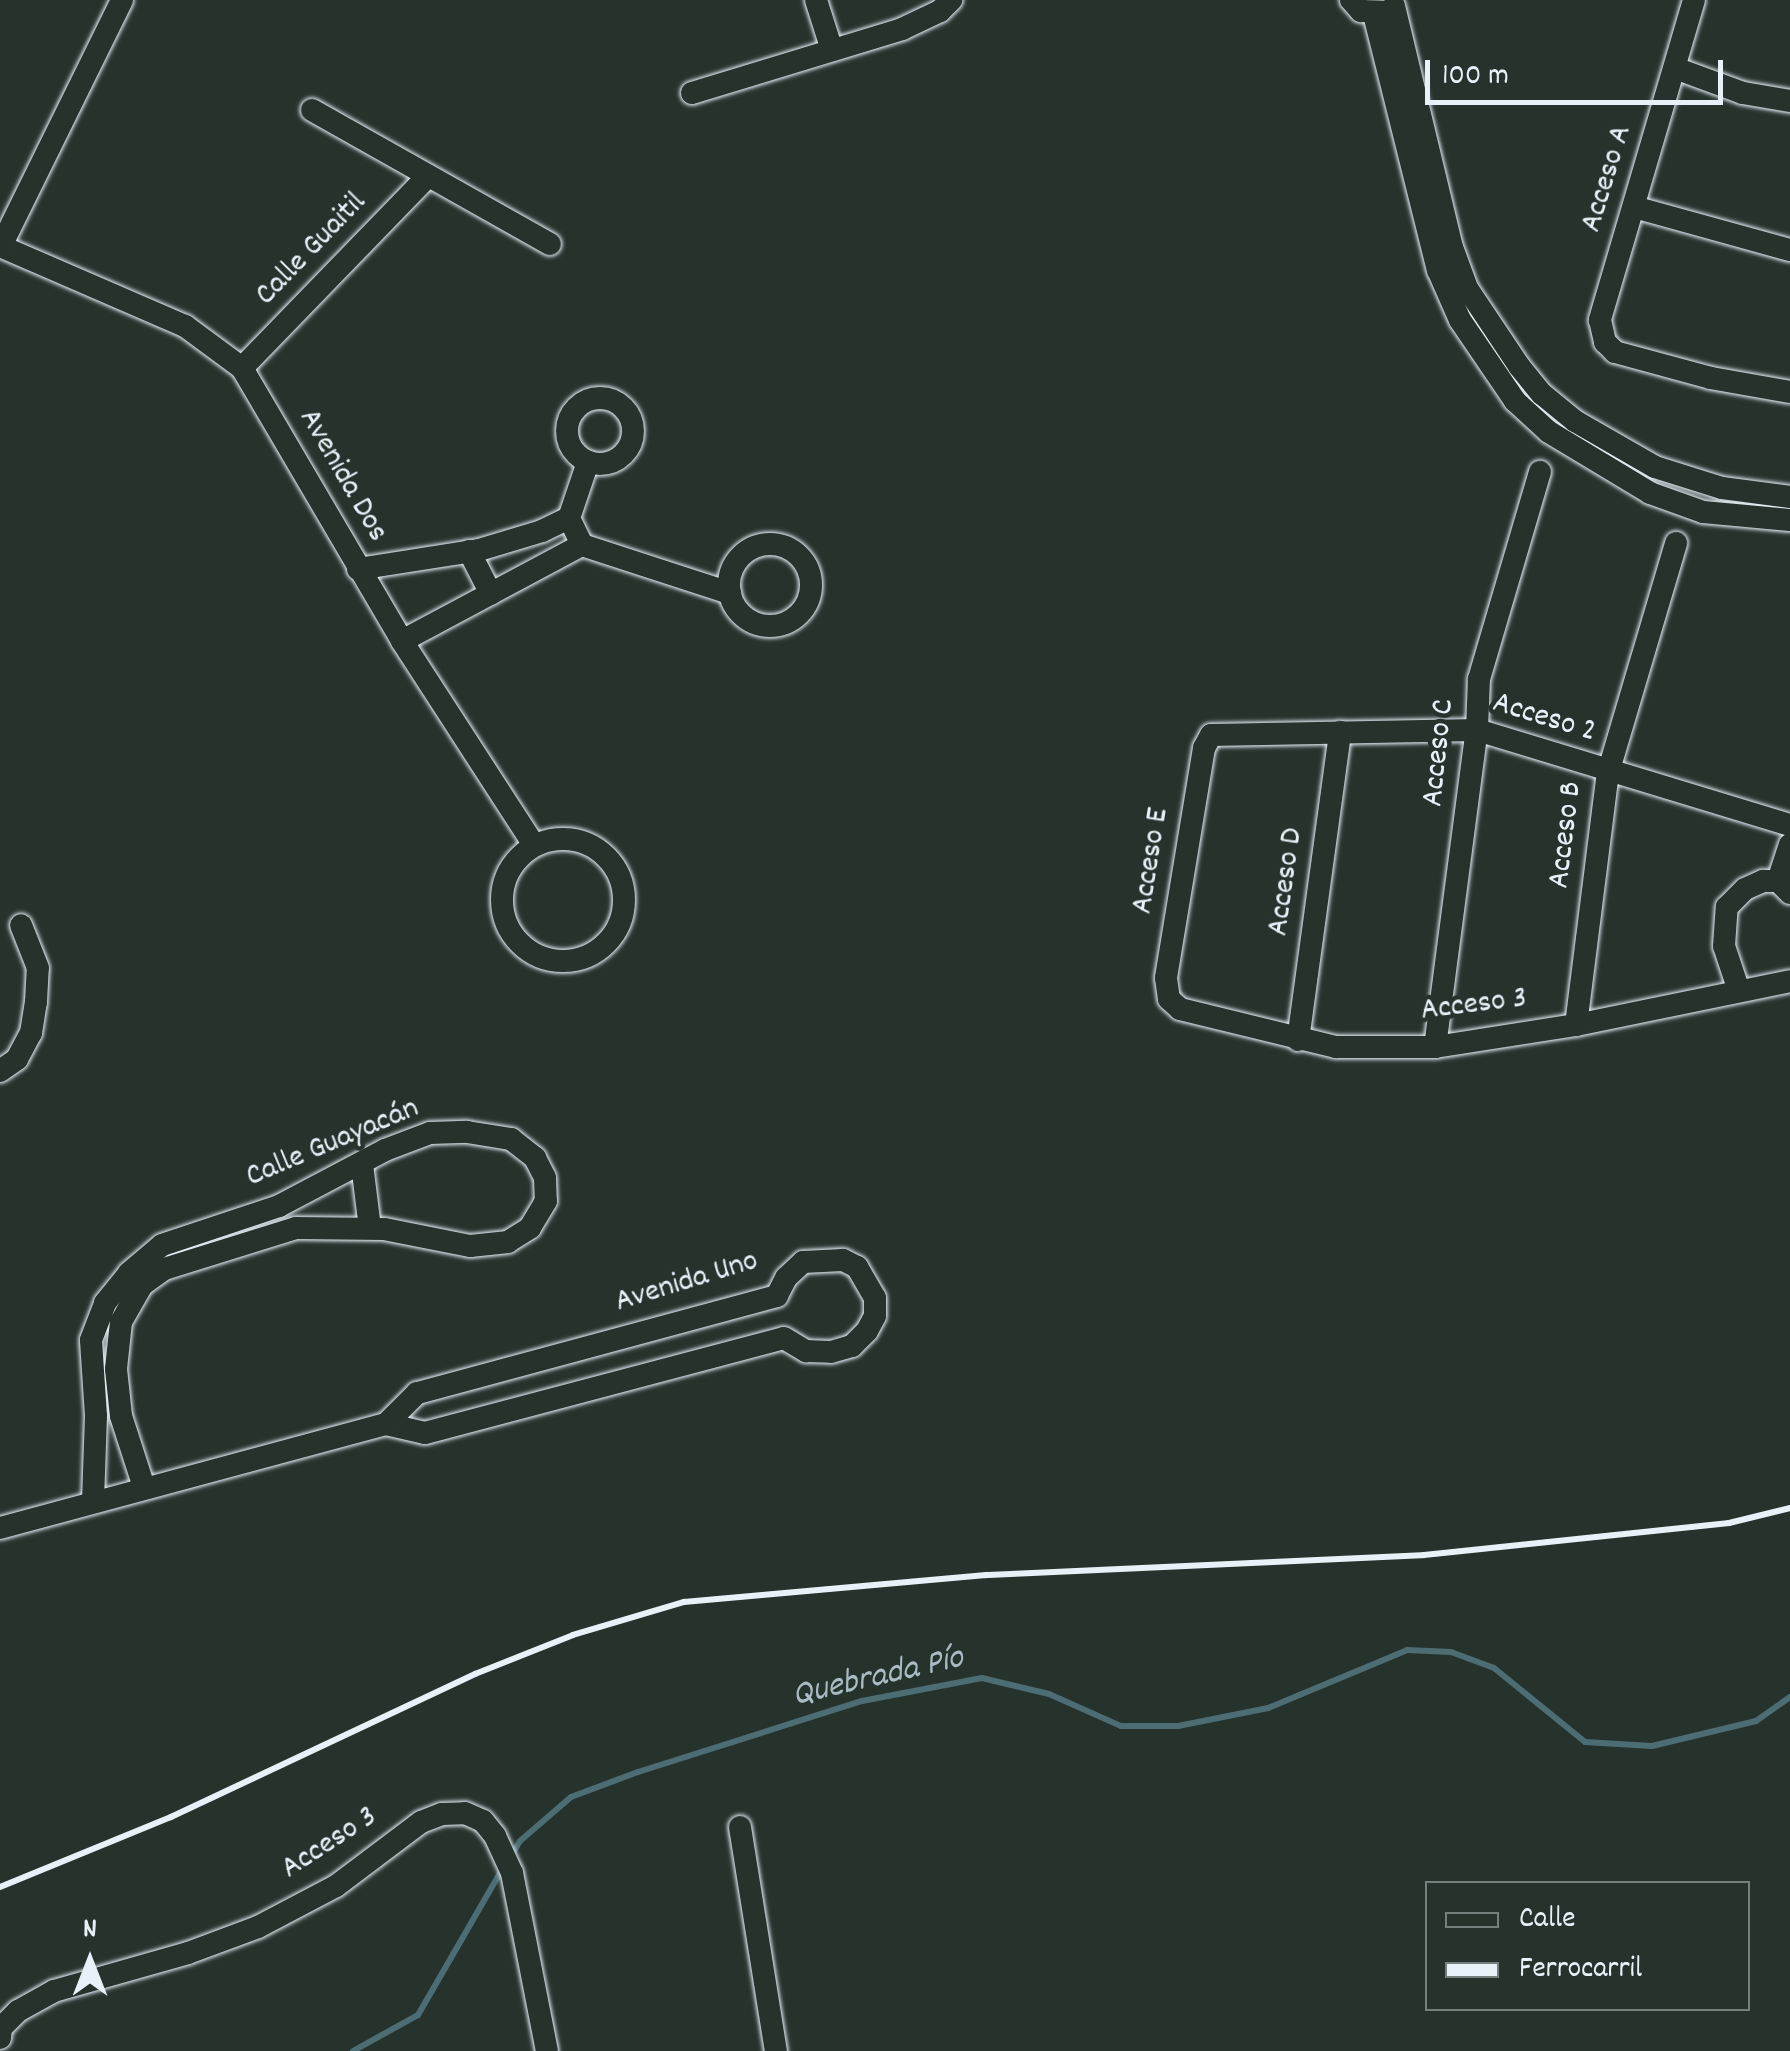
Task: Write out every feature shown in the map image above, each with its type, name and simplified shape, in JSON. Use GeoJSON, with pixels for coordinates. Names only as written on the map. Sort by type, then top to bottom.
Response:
{"type":"FeatureCollection","features":[{"type":"Feature","properties":{"kind":"street"},"geometry":{"type":"LineString","coordinates":[[1,246],[122,0]]}},
{"type":"Feature","properties":{"kind":"street"},"geometry":{"type":"LineString","coordinates":[[816,0],[832,50]]}},
{"type":"Feature","properties":{"kind":"street"},"geometry":{"type":"LineString","coordinates":[[692,93],[902,29],[940,11],[951,0]]}},
{"type":"Feature","properties":{"kind":"street"},"geometry":{"type":"LineString","coordinates":[[1351,0],[1361,11],[1389,7]]}},
{"type":"Feature","properties":{"kind":"street","name":"Acceso A"},"geometry":{"type":"LineString","coordinates":[[1694,0],[1600,320],[1605,342],[1615,352],[1710,378],[1790,392]]}},
{"type":"Feature","properties":{"kind":"street"},"geometry":{"type":"LineString","coordinates":[[1389,7],[1452,247],[1467,288],[1519,366],[1542,394],[1575,421],[1656,468],[1722,488],[1790,497]]}},
{"type":"Feature","properties":{"kind":"street"},"geometry":{"type":"LineString","coordinates":[[1389,7],[1438,270],[1460,320],[1515,401],[1549,432],[1650,494],[1703,512],[1790,520]]}},
{"type":"Feature","properties":{"kind":"street"},"geometry":{"type":"LineString","coordinates":[[1675,68],[1743,92],[1790,101]]}},
{"type":"Feature","properties":{"kind":"street","name":"Calle Guaitil"},"geometry":{"type":"LineString","coordinates":[[312,110],[550,244]]}},
{"type":"Feature","properties":{"kind":"street","name":"Calle Guaitil"},"geometry":{"type":"LineString","coordinates":[[242,368],[428,176]]}},
{"type":"Feature","properties":{"kind":"street"},"geometry":{"type":"LineString","coordinates":[[1634,207],[1790,250]]}},
{"type":"Feature","properties":{"kind":"street","name":"Avenida Dos"},"geometry":{"type":"LineString","coordinates":[[1,246],[184,326],[242,368],[402,641],[534,845]]}},
{"type":"Feature","properties":{"kind":"street"},"geometry":{"type":"LineString","coordinates":[[588,462],[569,518],[582,544],[730,592]]}},
{"type":"Feature","properties":{"kind":"street","name":"Acceso C"},"geometry":{"type":"LineString","coordinates":[[1435,1047],[1486,645],[1540,472]]}},
{"type":"Feature","properties":{"kind":"street"},"geometry":{"type":"LineString","coordinates":[[358,568],[469,552],[542,531],[569,518]]}},
{"type":"Feature","properties":{"kind":"street","name":"Acceso B"},"geometry":{"type":"LineString","coordinates":[[1576,1025],[1608,773],[1676,543]]}},
{"type":"Feature","properties":{"kind":"street"},"geometry":{"type":"LineString","coordinates":[[402,641],[582,544]]}},
{"type":"Feature","properties":{"kind":"street"},"geometry":{"type":"LineString","coordinates":[[469,552],[491,594]]}},
{"type":"Feature","properties":{"kind":"street","name":"Acceso 2"},"geometry":{"type":"LineString","coordinates":[[1211,736],[1477,730],[1608,773],[1790,824]]}},
{"type":"Feature","properties":{"kind":"street","name":"Acceso D"},"geometry":{"type":"LineString","coordinates":[[1298,1040],[1340,732]]}},
{"type":"Feature","properties":{"kind":"street","name":"Acceso E"},"geometry":{"type":"LineString","coordinates":[[1170,999],[1169,958],[1204,748],[1211,736]]}},
{"type":"Feature","properties":{"kind":"street"},"geometry":{"type":"LineString","coordinates":[[555,839],[585,842],[603,853],[617,870],[624,895],[622,916],[613,936],[598,950],[561,961],[538,956],[520,944],[507,926],[503,884],[517,858],[534,845],[555,839]]}},
{"type":"Feature","properties":{"kind":"street"},"geometry":{"type":"LineString","coordinates":[[1738,992],[1724,946],[1728,906],[1745,890],[1764,880],[1784,887],[1790,845]]}},
{"type":"Feature","properties":{"kind":"street"},"geometry":{"type":"LineString","coordinates":[[0,1072],[17,1059],[31,1033],[36,1002],[38,968],[22,925]]}},
{"type":"Feature","properties":{"kind":"street","name":"Acceso 3"},"geometry":{"type":"LineString","coordinates":[[1170,999],[1180,1009],[1336,1047],[1435,1047],[1576,1025],[1790,981]]}},
{"type":"Feature","properties":{"kind":"street","name":"Calle Guayacán"},"geometry":{"type":"LineString","coordinates":[[93,1501],[96,1416],[91,1340],[105,1304],[129,1273],[162,1244],[279,1206],[430,1133],[466,1132],[511,1139],[536,1158],[546,1178],[546,1201],[530,1228],[508,1242],[470,1246],[370,1228],[296,1228],[164,1269],[142,1286],[121,1322],[116,1369],[120,1416],[144,1487]]}},
{"type":"Feature","properties":{"kind":"street"},"geometry":{"type":"LineString","coordinates":[[362,1164],[370,1228]]}},
{"type":"Feature","properties":{"kind":"street"},"geometry":{"type":"LineString","coordinates":[[216,1226],[223,1253]]}},
{"type":"Feature","properties":{"kind":"street","name":"Avenida Uno"},"geometry":{"type":"LineString","coordinates":[[0,1528],[386,1424],[426,1433],[784,1338],[806,1351],[831,1352],[852,1346],[867,1331],[875,1316],[876,1298],[858,1267],[843,1260],[803,1262],[786,1278],[776,1296],[417,1393],[386,1424]]}},
{"type":"Feature","properties":{"kind":"street"},"geometry":{"type":"LineString","coordinates":[[91,1371],[116,1369]]}},
{"type":"Feature","properties":{"kind":"street","name":"Acceso 3"},"geometry":{"type":"LineString","coordinates":[[0,2038],[2,2028],[18,2011],[54,1991],[188,1953],[258,1926],[336,1886],[422,1822],[442,1814],[465,1813],[482,1820],[495,1836],[512,1873],[548,2051]]}},
{"type":"Feature","properties":{"kind":"street"},"geometry":{"type":"LineString","coordinates":[[740,1827],[776,2051]]}},
{"type":"Feature","properties":{"kind":"waterway","name":"Quebrada Pío"},"geometry":{"type":"LineString","coordinates":[[511,1856],[520,1841],[571,1797],[862,1701],[982,1678],[1049,1694],[1121,1726],[1178,1726],[1268,1708],[1407,1650],[1451,1652],[1494,1668],[1585,1742],[1652,1746],[1756,1721],[1790,1697]]}},
{"type":"Feature","properties":{"kind":"waterway","name":"Quebrada Pío"},"geometry":{"type":"LineString","coordinates":[[353,2051],[418,2015],[504,1866]]}},
{"type":"Feature","properties":{"kind":"railway"},"geometry":{"type":"LineString","coordinates":[[0,1887],[171,1817],[475,1674],[573,1635],[684,1602],[986,1575],[1424,1555],[1729,1523],[1790,1508]]}}]}
